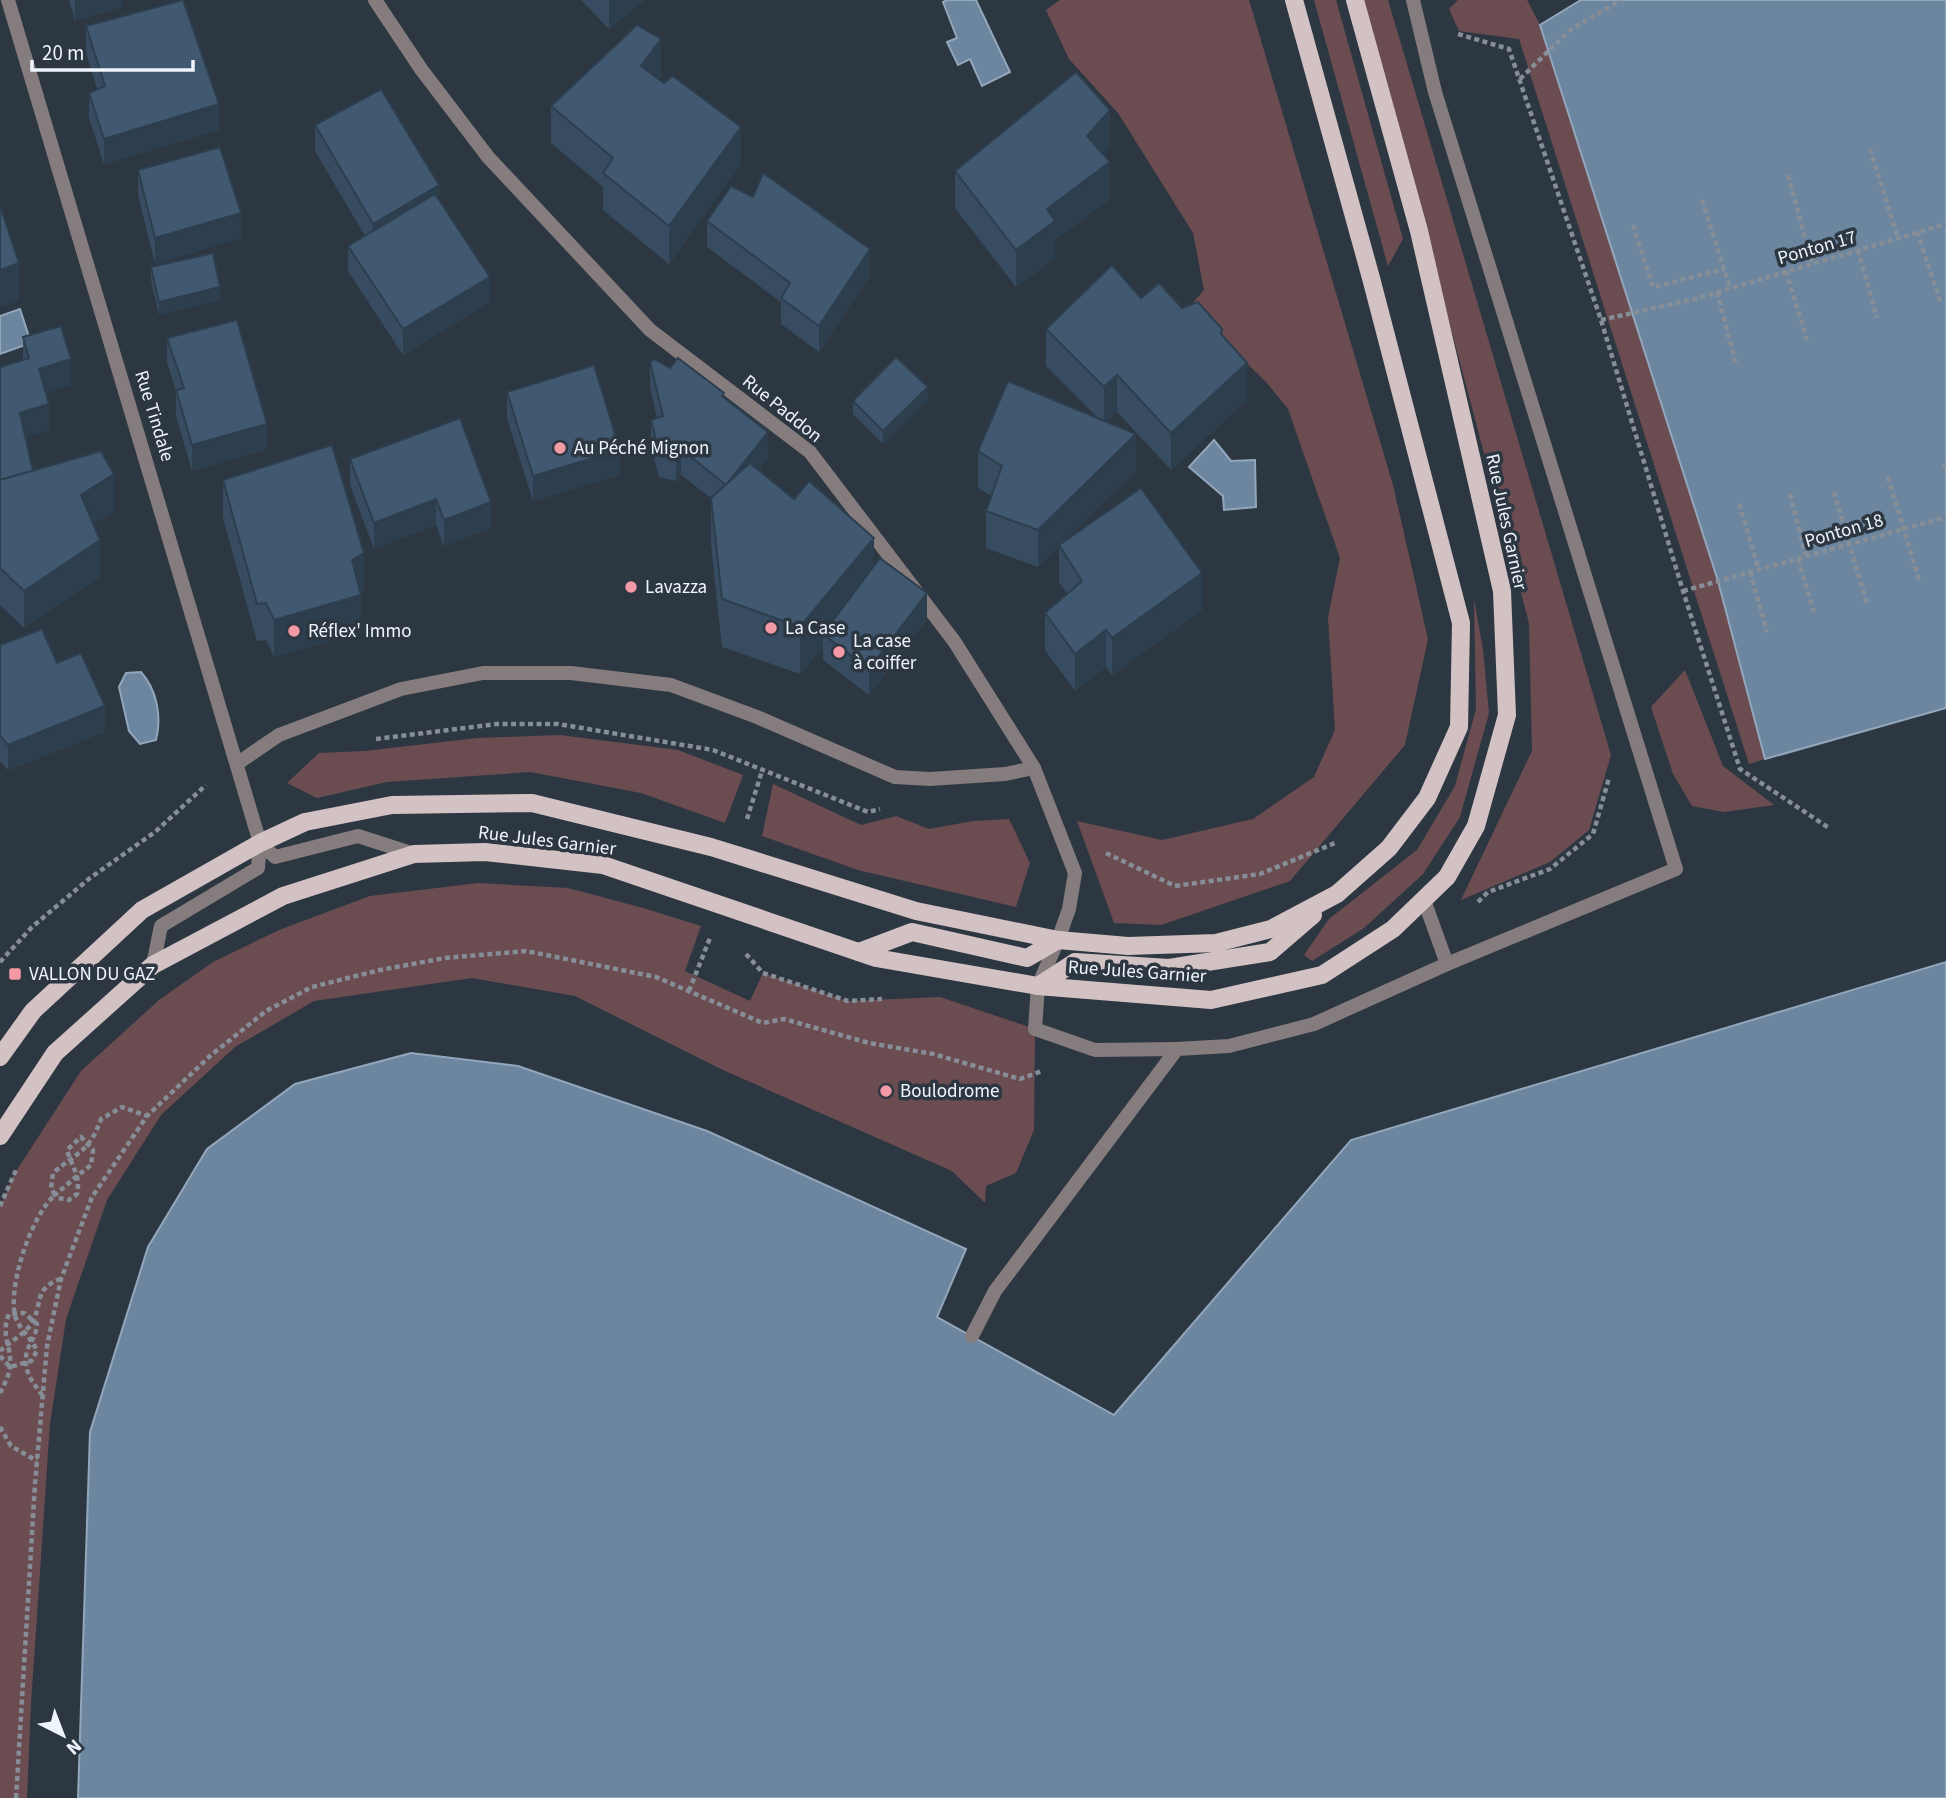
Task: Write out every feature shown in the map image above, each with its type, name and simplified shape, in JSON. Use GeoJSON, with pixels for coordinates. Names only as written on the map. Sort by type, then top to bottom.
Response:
{"type":"FeatureCollection","features":[{"type":"Feature","properties":{"kind":"main road","name":"Rue Jules Garnier"},"geometry":{"type":"LineString","coordinates":[[0,1057],[33,1011],[142,910],[260,843],[305,822],[392,805],[532,803],[711,847],[916,911],[1058,940],[1128,946],[1216,943],[1271,929],[1337,894],[1389,848],[1427,798],[1460,727],[1461,623],[1371,278],[1294,0]]}},
{"type":"Feature","properties":{"kind":"main road","name":"Rue Jules Garnier"},"geometry":{"type":"LineString","coordinates":[[0,1136],[55,1053],[153,965],[283,896],[414,854],[485,852],[603,865],[876,958],[1038,986],[1211,1000],[1322,975],[1393,929],[1447,877],[1476,826],[1507,715],[1502,591],[1419,231],[1355,0]]}},
{"type":"Feature","properties":{"kind":"main road"},"geometry":{"type":"LineString","coordinates":[[1038,986],[1075,962],[1169,968],[1270,952],[1337,894]]}},
{"type":"Feature","properties":{"kind":"main road"},"geometry":{"type":"LineString","coordinates":[[859,952],[912,932],[1027,957],[1058,940]]}},
{"type":"Feature","properties":{"kind":"street","name":"Rue Tindale"},"geometry":{"type":"LineString","coordinates":[[8,0],[260,843]]}},
{"type":"Feature","properties":{"kind":"street","name":"Rue Paddon"},"geometry":{"type":"LineString","coordinates":[[375,0],[421,69],[488,157],[650,330],[810,452],[954,640],[1034,768],[1074,873],[1069,909],[1038,986],[1035,1029],[1095,1050]]}},
{"type":"Feature","properties":{"kind":"street"},"geometry":{"type":"LineString","coordinates":[[1095,1050],[1229,1046],[1314,1024],[1447,964],[1676,869],[1435,92],[1413,0]]}},
{"type":"Feature","properties":{"kind":"street"},"geometry":{"type":"LineString","coordinates":[[238,763],[279,736],[401,689],[483,673],[571,673],[671,685],[757,717],[895,777],[930,779],[1006,774],[1034,768]]}},
{"type":"Feature","properties":{"kind":"street"},"geometry":{"type":"LineString","coordinates":[[260,843],[275,857],[358,836],[414,854]]}},
{"type":"Feature","properties":{"kind":"street"},"geometry":{"type":"LineString","coordinates":[[153,965],[161,926],[258,868],[260,843]]}},
{"type":"Feature","properties":{"kind":"street"},"geometry":{"type":"LineString","coordinates":[[1424,901],[1447,964]]}},
{"type":"Feature","properties":{"kind":"street"},"geometry":{"type":"LineString","coordinates":[[972,1336],[995,1291],[1177,1049]]}},
{"type":"Feature","properties":{"kind":"street"},"geometry":{"type":"LineString","coordinates":[[0,1114],[22,1103]]}},
{"type":"Feature","properties":{"kind":"path"},"geometry":{"type":"LineString","coordinates":[[1520,79],[1570,30],[1621,0]]}},
{"type":"Feature","properties":{"kind":"path"},"geometry":{"type":"LineString","coordinates":[[1420,24],[1509,48],[1601,320],[1740,769],[1829,828]]}},
{"type":"Feature","properties":{"kind":"path"},"geometry":{"type":"LineString","coordinates":[[1870,149],[1898,238]]}},
{"type":"Feature","properties":{"kind":"path"},"geometry":{"type":"LineString","coordinates":[[1788,175],[1812,263]]}},
{"type":"Feature","properties":{"kind":"path"},"geometry":{"type":"LineString","coordinates":[[1702,200],[1730,288]]}},
{"type":"Feature","properties":{"kind":"path","name":"Ponton 17"},"geometry":{"type":"LineString","coordinates":[[1601,320],[1695,299],[1946,224]]}},
{"type":"Feature","properties":{"kind":"path"},"geometry":{"type":"LineString","coordinates":[[1633,225],[1653,287],[1724,269]]}},
{"type":"Feature","properties":{"kind":"path"},"geometry":{"type":"LineString","coordinates":[[1917,232],[1941,304]]}},
{"type":"Feature","properties":{"kind":"path"},"geometry":{"type":"LineString","coordinates":[[1858,250],[1877,318]]}},
{"type":"Feature","properties":{"kind":"path"},"geometry":{"type":"LineString","coordinates":[[1786,271],[1807,340]]}},
{"type":"Feature","properties":{"kind":"path"},"geometry":{"type":"LineString","coordinates":[[1717,292],[1736,364]]}},
{"type":"Feature","properties":{"kind":"path"},"geometry":{"type":"LineString","coordinates":[[1944,464],[1946,473]]}},
{"type":"Feature","properties":{"kind":"path"},"geometry":{"type":"LineString","coordinates":[[1888,477],[1920,583]]}},
{"type":"Feature","properties":{"kind":"path"},"geometry":{"type":"LineString","coordinates":[[1834,492],[1867,604]]}},
{"type":"Feature","properties":{"kind":"path"},"geometry":{"type":"LineString","coordinates":[[1790,494],[1806,556]]}},
{"type":"Feature","properties":{"kind":"path"},"geometry":{"type":"LineString","coordinates":[[1739,504],[1759,570]]}},
{"type":"Feature","properties":{"kind":"path","name":"Ponton 18"},"geometry":{"type":"LineString","coordinates":[[1683,591],[1946,517]]}},
{"type":"Feature","properties":{"kind":"path"},"geometry":{"type":"LineString","coordinates":[[1798,559],[1815,616]]}},
{"type":"Feature","properties":{"kind":"path"},"geometry":{"type":"LineString","coordinates":[[1750,572],[1767,632]]}},
{"type":"Feature","properties":{"kind":"path"},"geometry":{"type":"LineString","coordinates":[[367,740],[498,724],[558,724],[713,750],[868,813],[889,807]]}},
{"type":"Feature","properties":{"kind":"path"},"geometry":{"type":"LineString","coordinates":[[746,823],[762,771]]}},
{"type":"Feature","properties":{"kind":"path"},"geometry":{"type":"LineString","coordinates":[[0,962],[32,927],[90,878],[155,832],[206,785],[204,772]]}},
{"type":"Feature","properties":{"kind":"path"},"geometry":{"type":"LineString","coordinates":[[1106,853],[1175,886],[1260,874],[1340,840]]}},
{"type":"Feature","properties":{"kind":"path"},"geometry":{"type":"LineString","coordinates":[[690,991],[713,931]]}},
{"type":"Feature","properties":{"kind":"path"},"geometry":{"type":"LineString","coordinates":[[738,946],[763,973],[848,1001],[887,999]]}},
{"type":"Feature","properties":{"kind":"path"},"geometry":{"type":"LineString","coordinates":[[16,1798],[37,1461],[47,1346],[61,1279],[92,1197],[147,1116],[210,1056],[266,1011],[313,987],[380,970],[445,958],[526,951],[656,978],[763,1023],[784,1018],[869,1043],[933,1054],[1020,1079],[1095,1050]]}},
{"type":"Feature","properties":{"kind":"path"},"geometry":{"type":"LineString","coordinates":[[33,1341],[23,1332],[15,1314],[17,1279],[30,1233],[46,1204],[55,1195],[77,1176],[92,1165],[93,1150],[89,1145],[81,1137],[67,1150],[70,1159],[77,1176],[80,1182],[77,1194],[69,1200],[55,1195],[51,1188],[53,1173],[70,1159],[89,1145],[95,1138],[101,1119],[122,1107],[147,1116]]}},
{"type":"Feature","properties":{"kind":"path"},"geometry":{"type":"LineString","coordinates":[[0,1206],[20,1165]]}},
{"type":"Feature","properties":{"kind":"path"},"geometry":{"type":"LineString","coordinates":[[0,1351],[33,1320],[40,1295],[48,1284],[61,1279]]}},
{"type":"Feature","properties":{"kind":"path"},"geometry":{"type":"LineString","coordinates":[[0,1393],[10,1367],[2,1338],[4,1321],[9,1314],[24,1313],[37,1324],[33,1341],[27,1350],[27,1376],[43,1396]]}},
{"type":"Feature","properties":{"kind":"path"},"geometry":{"type":"LineString","coordinates":[[0,1356],[10,1367]]}},
{"type":"Feature","properties":{"kind":"path"},"geometry":{"type":"LineString","coordinates":[[10,1367],[26,1362]]}},
{"type":"Feature","properties":{"kind":"path"},"geometry":{"type":"LineString","coordinates":[[0,1427],[11,1446],[37,1461]]}},
{"type":"Feature","properties":{"kind":"shaded area"},"geometry":{"type":"Polygon","coordinates":[[[1060,0],[1249,0],[1393,485],[1428,639],[1405,745],[1290,881],[1161,925],[1114,923],[1077,821],[1162,840],[1253,819],[1314,777],[1335,730],[1328,617],[1340,558],[1288,409],[1267,383],[1229,346],[1185,312],[1204,290],[1193,233],[1118,113],[1069,59],[1046,10],[1060,0]]]}},
{"type":"Feature","properties":{"kind":"shaded area"},"geometry":{"type":"Polygon","coordinates":[[[1314,0],[1336,0],[1403,239],[1388,266],[1314,0]]]}},
{"type":"Feature","properties":{"kind":"shaded area"},"geometry":{"type":"Polygon","coordinates":[[[1364,0],[1388,0],[1611,755],[1589,830],[1550,862],[1461,900],[1532,751],[1529,623],[1364,0]]]}},
{"type":"Feature","properties":{"kind":"shaded area"},"geometry":{"type":"Polygon","coordinates":[[[1458,0],[1527,0],[1540,25],[1718,581],[1765,759],[1749,764],[1519,39],[1459,31],[1449,9],[1458,0]]]}},
{"type":"Feature","properties":{"kind":"shaded area"},"geometry":{"type":"Polygon","coordinates":[[[1474,599],[1483,650],[1489,713],[1460,817],[1423,874],[1364,928],[1312,961],[1304,955],[1329,919],[1417,850],[1455,786],[1476,709],[1474,599]]]}},
{"type":"Feature","properties":{"kind":"shaded area"},"geometry":{"type":"Polygon","coordinates":[[[1685,670],[1723,766],[1774,805],[1724,812],[1692,806],[1673,774],[1651,707],[1685,670]]]}},
{"type":"Feature","properties":{"kind":"shaded area"},"geometry":{"type":"Polygon","coordinates":[[[560,735],[678,750],[743,775],[725,823],[641,793],[530,772],[387,782],[317,798],[287,783],[319,753],[365,751],[477,738],[560,735]]]}},
{"type":"Feature","properties":{"kind":"shaded area"},"geometry":{"type":"Polygon","coordinates":[[[773,784],[861,825],[896,816],[929,829],[973,821],[1009,819],[1030,863],[1016,907],[858,870],[762,836],[773,784]]]}},
{"type":"Feature","properties":{"kind":"shaded area"},"geometry":{"type":"Polygon","coordinates":[[[478,883],[568,888],[701,926],[685,971],[750,1001],[763,973],[848,1001],[940,997],[1035,1029],[1034,1130],[1016,1173],[986,1186],[985,1203],[952,1171],[723,1070],[575,996],[472,978],[314,1001],[235,1047],[161,1115],[107,1200],[66,1319],[50,1424],[27,1798],[0,1798],[0,1206],[13,1176],[81,1071],[159,1000],[213,962],[279,930],[370,896],[478,883]]]}},
{"type":"Feature","properties":{"kind":"water"},"geometry":{"type":"Polygon","coordinates":[[[976,0],[1010,72],[982,86],[970,59],[958,65],[947,42],[957,38],[943,2],[976,0]]]}},
{"type":"Feature","properties":{"kind":"water"},"geometry":{"type":"Polygon","coordinates":[[[1581,0],[1946,0],[1946,708],[1765,759],[1718,581],[1540,25],[1581,0]]]}},
{"type":"Feature","properties":{"kind":"water"},"geometry":{"type":"Polygon","coordinates":[[[20,309],[31,343],[0,354],[0,316],[20,309]]]}},
{"type":"Feature","properties":{"kind":"water"},"geometry":{"type":"Polygon","coordinates":[[[1214,440],[1231,461],[1255,460],[1256,507],[1224,510],[1223,496],[1189,467],[1214,440]]]}},
{"type":"Feature","properties":{"kind":"water"},"geometry":{"type":"Polygon","coordinates":[[[141,672],[151,687],[157,704],[158,731],[156,740],[140,744],[129,731],[119,687],[126,673],[141,672]]]}},
{"type":"Feature","properties":{"kind":"water"},"geometry":{"type":"Polygon","coordinates":[[[1946,962],[1946,1798],[78,1798],[90,1432],[148,1247],[207,1149],[295,1084],[411,1053],[518,1066],[707,1131],[966,1249],[937,1317],[1114,1415],[1351,1140],[1946,962]]]}},
{"type":"Feature","properties":{"kind":"building"},"geometry":{"type":"Polygon","coordinates":[[[183,0],[219,104],[104,139],[89,93],[105,86],[86,26],[183,0]]]}},
{"type":"Feature","properties":{"kind":"building"},"geometry":{"type":"Polygon","coordinates":[[[637,25],[661,39],[641,66],[664,83],[673,76],[741,127],[669,226],[603,173],[613,158],[551,106],[637,25]]]}},
{"type":"Feature","properties":{"kind":"building"},"geometry":{"type":"Polygon","coordinates":[[[1076,72],[1110,110],[1087,136],[1110,162],[1047,209],[1055,221],[1016,250],[955,171],[1076,72]]]}},
{"type":"Feature","properties":{"kind":"building"},"geometry":{"type":"Polygon","coordinates":[[[381,89],[439,185],[373,224],[315,125],[381,89]]]}},
{"type":"Feature","properties":{"kind":"building"},"geometry":{"type":"Polygon","coordinates":[[[220,147],[241,213],[155,238],[138,170],[220,147]]]}},
{"type":"Feature","properties":{"kind":"building"},"geometry":{"type":"Polygon","coordinates":[[[763,173],[870,249],[819,326],[781,298],[790,283],[707,221],[731,186],[753,197],[763,173]]]}},
{"type":"Feature","properties":{"kind":"building"},"geometry":{"type":"Polygon","coordinates":[[[435,194],[490,277],[403,329],[348,246],[435,194]]]}},
{"type":"Feature","properties":{"kind":"building"},"geometry":{"type":"Polygon","coordinates":[[[0,205],[19,263],[0,270],[0,205]]]}},
{"type":"Feature","properties":{"kind":"building"},"geometry":{"type":"Polygon","coordinates":[[[213,253],[220,287],[159,302],[151,267],[213,253]]]}},
{"type":"Feature","properties":{"kind":"building"},"geometry":{"type":"Polygon","coordinates":[[[1112,265],[1141,298],[1159,283],[1182,308],[1198,302],[1222,329],[1221,334],[1247,363],[1171,433],[1117,375],[1104,387],[1046,329],[1112,265]]]}},
{"type":"Feature","properties":{"kind":"building"},"geometry":{"type":"Polygon","coordinates":[[[237,320],[267,424],[192,445],[176,390],[184,388],[167,338],[237,320]]]}},
{"type":"Feature","properties":{"kind":"building"},"geometry":{"type":"Polygon","coordinates":[[[61,326],[71,359],[39,369],[49,404],[20,413],[33,471],[0,480],[0,367],[29,358],[23,337],[61,326]]]}},
{"type":"Feature","properties":{"kind":"building"},"geometry":{"type":"Polygon","coordinates":[[[896,357],[928,387],[883,431],[853,401],[896,357]]]}},
{"type":"Feature","properties":{"kind":"building"},"geometry":{"type":"Polygon","coordinates":[[[678,358],[724,393],[722,396],[768,432],[726,485],[681,449],[676,456],[659,451],[651,420],[663,416],[650,362],[654,359],[670,368],[678,358]]]}},
{"type":"Feature","properties":{"kind":"building"},"geometry":{"type":"Polygon","coordinates":[[[594,365],[620,450],[533,476],[507,392],[594,365]]]}},
{"type":"Feature","properties":{"kind":"building"},"geometry":{"type":"Polygon","coordinates":[[[1008,381],[1136,434],[1038,530],[986,511],[1002,466],[978,451],[1008,381]]]}},
{"type":"Feature","properties":{"kind":"building"},"geometry":{"type":"Polygon","coordinates":[[[460,418],[491,502],[444,520],[436,499],[374,523],[350,459],[460,418]]]}},
{"type":"Feature","properties":{"kind":"building"},"geometry":{"type":"Polygon","coordinates":[[[332,445],[364,553],[352,560],[361,595],[274,620],[266,603],[257,604],[223,480],[332,445]]]}},
{"type":"Feature","properties":{"kind":"building"},"geometry":{"type":"Polygon","coordinates":[[[101,451],[114,474],[81,495],[100,540],[24,591],[0,568],[0,480],[101,451]]]}},
{"type":"Feature","properties":{"kind":"building"},"geometry":{"type":"Polygon","coordinates":[[[750,463],[794,499],[809,481],[874,538],[800,627],[722,599],[711,498],[750,463]]]}},
{"type":"Feature","properties":{"kind":"building"},"geometry":{"type":"Polygon","coordinates":[[[1141,488],[1202,573],[1112,638],[1106,630],[1075,654],[1045,613],[1082,581],[1059,545],[1141,488]]]}},
{"type":"Feature","properties":{"kind":"building"},"geometry":{"type":"Polygon","coordinates":[[[880,558],[927,593],[869,669],[823,634],[880,558]]]}},
{"type":"Feature","properties":{"kind":"building"},"geometry":{"type":"Polygon","coordinates":[[[42,629],[57,663],[81,653],[105,706],[8,745],[0,736],[0,645],[42,629]]]}},
{"type":"Feature","properties":{"kind":"place","name":"Au Péché Mignon"},"geometry":{"type":"Point","coordinates":[560,448]}},
{"type":"Feature","properties":{"kind":"place","name":"Lavazza"},"geometry":{"type":"Point","coordinates":[631,587]}},
{"type":"Feature","properties":{"kind":"place","name":"La Case"},"geometry":{"type":"Point","coordinates":[771,628]}},
{"type":"Feature","properties":{"kind":"place","name":"Réflex' Immo"},"geometry":{"type":"Point","coordinates":[294,631]}},
{"type":"Feature","properties":{"kind":"place","name":"La case à coiffer"},"geometry":{"type":"Point","coordinates":[839,652]}},
{"type":"Feature","properties":{"kind":"place","name":"VALLON DU GAZ"},"geometry":{"type":"Point","coordinates":[15,974]}},
{"type":"Feature","properties":{"kind":"place","name":"Boulodrome"},"geometry":{"type":"Point","coordinates":[886,1091]}}]}
